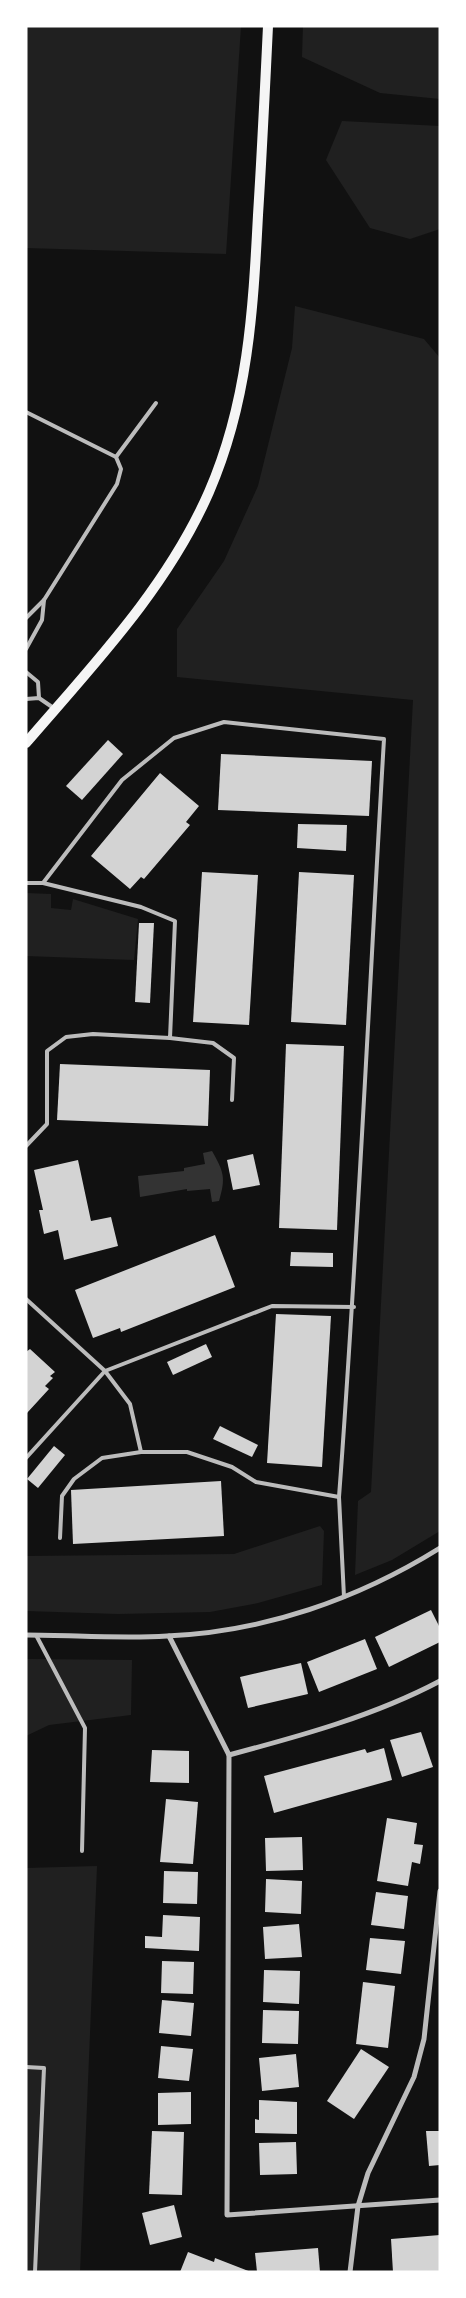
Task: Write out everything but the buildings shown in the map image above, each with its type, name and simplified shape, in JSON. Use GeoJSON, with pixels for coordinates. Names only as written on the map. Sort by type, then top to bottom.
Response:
{"type":"FeatureCollection","features":[{"type":"Feature","properties":{"kind":"main road"},"geometry":{"type":"LineString","coordinates":[[26,743],[155,587],[209,492],[233,422],[246,368],[253,306],[268,26]]}},
{"type":"Feature","properties":{"kind":"street"},"geometry":{"type":"LineString","coordinates":[[26,1635],[124,1638],[218,1632],[292,1616],[344,1597],[405,1570],[440,1548]]}},
{"type":"Feature","properties":{"kind":"street"},"geometry":{"type":"LineString","coordinates":[[169,1636],[229,1755],[227,2215],[440,2200]]}},
{"type":"Feature","properties":{"kind":"street"},"geometry":{"type":"LineString","coordinates":[[229,1755],[314,1732],[412,1696],[440,1682]]}},
{"type":"Feature","properties":{"kind":"street"},"geometry":{"type":"LineString","coordinates":[[350,2272],[358,2206],[368,2173],[414,2077],[424,2039],[440,1891]]}},
{"type":"Feature","properties":{"kind":"lane"},"geometry":{"type":"LineString","coordinates":[[116,457],[156,403]]}},
{"type":"Feature","properties":{"kind":"lane"},"geometry":{"type":"LineString","coordinates":[[26,412],[116,457],[121,469],[117,484],[44,600],[26,618]]}},
{"type":"Feature","properties":{"kind":"lane"},"geometry":{"type":"LineString","coordinates":[[26,649],[42,620],[44,600]]}},
{"type":"Feature","properties":{"kind":"lane"},"geometry":{"type":"LineString","coordinates":[[26,672],[38,682],[39,698]]}},
{"type":"Feature","properties":{"kind":"lane"},"geometry":{"type":"LineString","coordinates":[[26,699],[39,698],[55,710]]}},
{"type":"Feature","properties":{"kind":"lane"},"geometry":{"type":"LineString","coordinates":[[43,882],[122,780],[174,738],[224,722],[384,740],[365,1054],[354,1307],[339,1497],[344,1597]]}},
{"type":"Feature","properties":{"kind":"lane"},"geometry":{"type":"LineString","coordinates":[[26,883],[43,882],[141,907],[175,921],[170,1038]]}},
{"type":"Feature","properties":{"kind":"lane"},"geometry":{"type":"LineString","coordinates":[[26,1146],[46,1124],[47,1051],[66,1037],[93,1034],[170,1038],[213,1043],[234,1058],[232,1100]]}},
{"type":"Feature","properties":{"kind":"lane"},"geometry":{"type":"LineString","coordinates":[[26,1299],[105,1371],[130,1404],[141,1452]]}},
{"type":"Feature","properties":{"kind":"lane"},"geometry":{"type":"LineString","coordinates":[[26,1458],[105,1371],[272,1306],[354,1307]]}},
{"type":"Feature","properties":{"kind":"lane"},"geometry":{"type":"LineString","coordinates":[[60,1538],[62,1496],[74,1479],[102,1458],[141,1452],[187,1452],[232,1467],[256,1482],[339,1497]]}},
{"type":"Feature","properties":{"kind":"lane"},"geometry":{"type":"LineString","coordinates":[[36,1635],[85,1728],[82,1851]]}},
{"type":"Feature","properties":{"kind":"lane"},"geometry":{"type":"LineString","coordinates":[[26,2067],[44,2068],[35,2272]]}},
{"type":"Feature","properties":{"kind":"shaded area"},"geometry":{"type":"Polygon","coordinates":[[[26,26],[241,26],[226,254],[26,248],[26,26]]]}},
{"type":"Feature","properties":{"kind":"shaded area"},"geometry":{"type":"Polygon","coordinates":[[[303,26],[440,26],[440,99],[380,93],[302,57],[303,26]]]}},
{"type":"Feature","properties":{"kind":"shaded area"},"geometry":{"type":"Polygon","coordinates":[[[342,121],[440,126],[440,229],[410,239],[370,228],[326,160],[342,121]]]}},
{"type":"Feature","properties":{"kind":"shaded area"},"geometry":{"type":"Polygon","coordinates":[[[295,306],[424,339],[440,358],[440,1531],[392,1560],[355,1575],[358,1501],[371,1492],[413,700],[177,677],[177,629],[224,561],[258,486],[292,348],[295,306]]]}},
{"type":"Feature","properties":{"kind":"shaded area"},"geometry":{"type":"Polygon","coordinates":[[[26,893],[51,894],[51,908],[71,910],[73,899],[138,919],[134,960],[26,956],[26,893]]]}},
{"type":"Feature","properties":{"kind":"shaded area"},"geometry":{"type":"Polygon","coordinates":[[[212,1151],[223,1175],[223,1186],[219,1201],[212,1202],[210,1189],[187,1191],[187,1189],[140,1197],[138,1176],[184,1171],[184,1168],[205,1164],[203,1153],[212,1151]]]}},
{"type":"Feature","properties":{"kind":"shaded area"},"geometry":{"type":"Polygon","coordinates":[[[320,1526],[324,1531],[322,1585],[258,1603],[210,1612],[118,1614],[26,1611],[26,1556],[234,1554],[320,1526]]]}},
{"type":"Feature","properties":{"kind":"shaded area"},"geometry":{"type":"Polygon","coordinates":[[[26,1659],[132,1660],[131,1715],[49,1725],[26,1736],[26,1659]]]}},
{"type":"Feature","properties":{"kind":"shaded area"},"geometry":{"type":"Polygon","coordinates":[[[97,1866],[80,2272],[26,2272],[26,1868],[97,1866]]]}}]}
